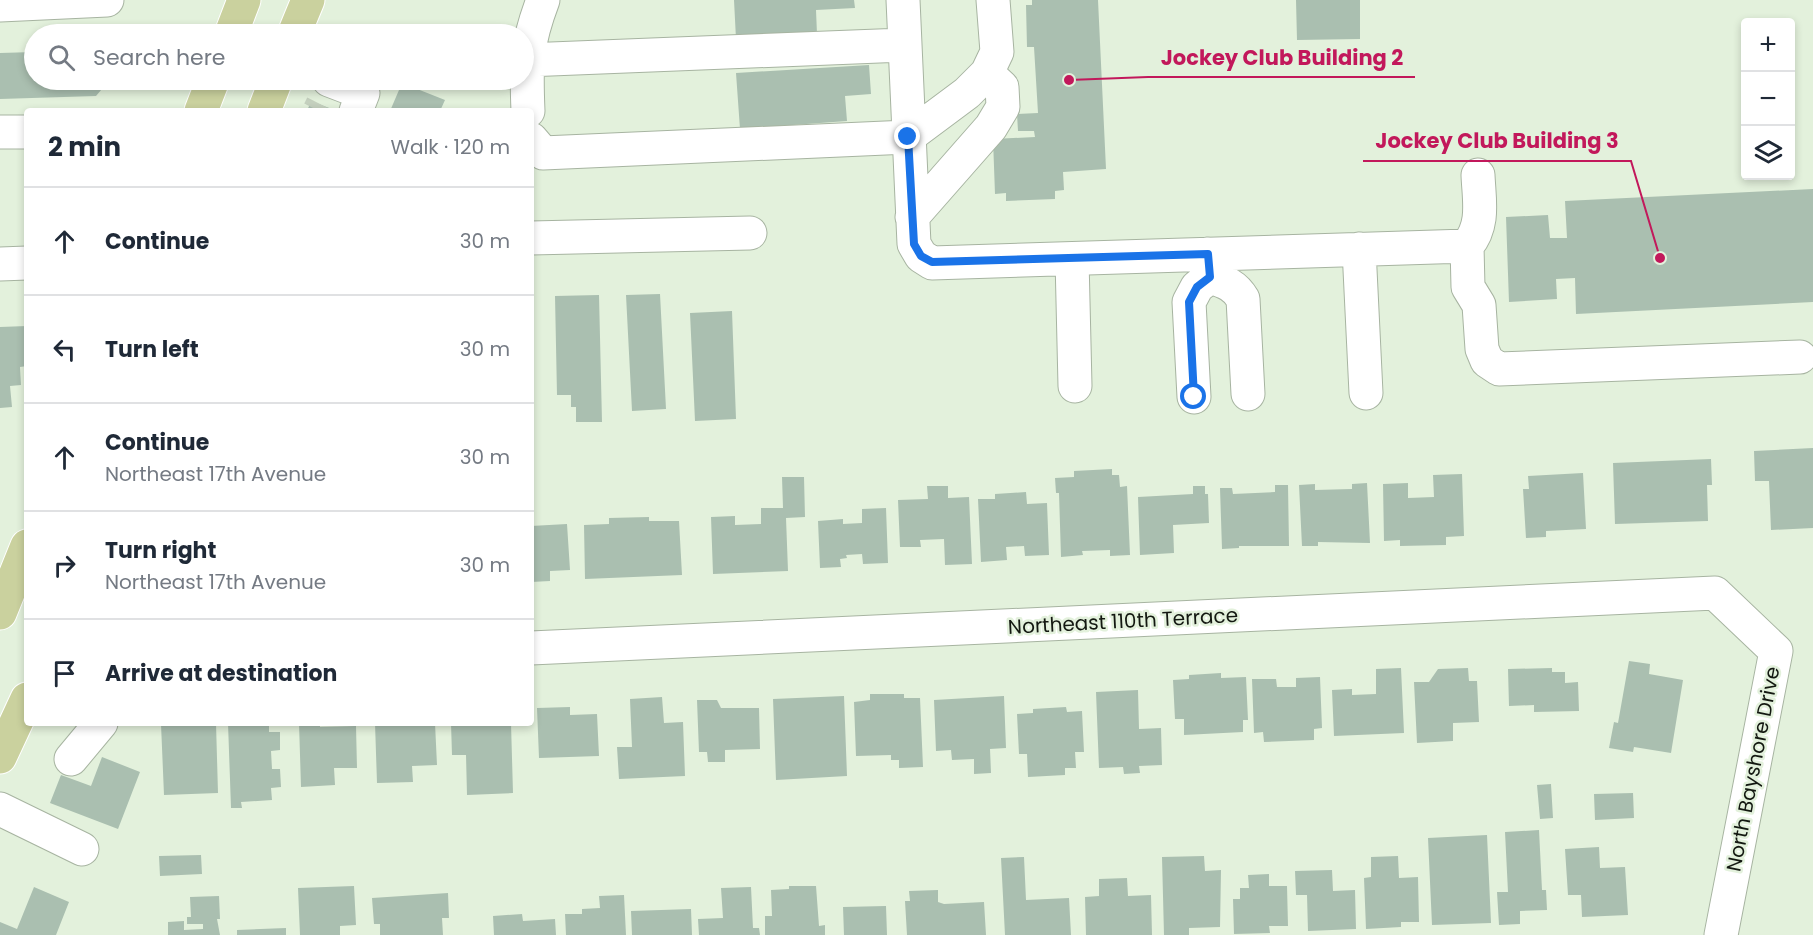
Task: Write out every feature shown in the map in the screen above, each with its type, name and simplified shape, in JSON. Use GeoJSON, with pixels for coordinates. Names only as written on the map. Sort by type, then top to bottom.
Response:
{"type":"FeatureCollection","features":[{"type":"Feature","properties":{"kind":"main road"},"geometry":{"type":"LineString","coordinates":[[235,24],[244,0]]}},
{"type":"Feature","properties":{"kind":"main road"},"geometry":{"type":"LineString","coordinates":[[298,24],[308,0]]}},
{"type":"Feature","properties":{"kind":"main road"},"geometry":{"type":"LineString","coordinates":[[202,108],[209,90]]}},
{"type":"Feature","properties":{"kind":"main road"},"geometry":{"type":"LineString","coordinates":[[265,108],[272,90]]}},
{"type":"Feature","properties":{"kind":"main road"},"geometry":{"type":"LineString","coordinates":[[0,613],[24,553]]}},
{"type":"Feature","properties":{"kind":"main road"},"geometry":{"type":"LineString","coordinates":[[0,757],[24,705]]}},
{"type":"Feature","properties":{"kind":"street"},"geometry":{"type":"LineString","coordinates":[[0,5],[107,0]]}},
{"type":"Feature","properties":{"kind":"street"},"geometry":{"type":"LineString","coordinates":[[534,24],[543,0]]}},
{"type":"Feature","properties":{"kind":"street"},"geometry":{"type":"LineString","coordinates":[[903,0],[914,244],[921,256],[932,262],[1071,259],[1209,266],[1359,249],[1467,246]]}},
{"type":"Feature","properties":{"kind":"street"},"geometry":{"type":"LineString","coordinates":[[534,142],[543,153],[908,137],[967,93],[987,74],[997,52],[993,0]]}},
{"type":"Feature","properties":{"kind":"street"},"geometry":{"type":"LineString","coordinates":[[534,60],[904,45]]}},
{"type":"Feature","properties":{"kind":"street"},"geometry":{"type":"LineString","coordinates":[[912,217],[991,127],[1003,107],[1002,87],[987,74]]}},
{"type":"Feature","properties":{"kind":"street"},"geometry":{"type":"LineString","coordinates":[[339,90],[362,94]]}},
{"type":"Feature","properties":{"kind":"street"},"geometry":{"type":"LineString","coordinates":[[527,90],[528,108]]}},
{"type":"Feature","properties":{"kind":"street"},"geometry":{"type":"LineString","coordinates":[[0,132],[24,132]]}},
{"type":"Feature","properties":{"kind":"street"},"geometry":{"type":"LineString","coordinates":[[1478,175],[1480,223],[1476,236],[1467,246],[1468,287],[1479,305],[1482,349],[1487,361],[1499,369],[1800,357]]}},
{"type":"Feature","properties":{"kind":"street"},"geometry":{"type":"LineString","coordinates":[[534,238],[750,232]]}},
{"type":"Feature","properties":{"kind":"street"},"geometry":{"type":"LineString","coordinates":[[1359,249],[1366,393]]}},
{"type":"Feature","properties":{"kind":"street"},"geometry":{"type":"LineString","coordinates":[[1071,259],[1075,386]]}},
{"type":"Feature","properties":{"kind":"street"},"geometry":{"type":"LineString","coordinates":[[0,264],[24,263]]}},
{"type":"Feature","properties":{"kind":"street"},"geometry":{"type":"LineString","coordinates":[[1209,266],[1237,289],[1243,299],[1248,394]]}},
{"type":"Feature","properties":{"kind":"street"},"geometry":{"type":"LineString","coordinates":[[1194,397],[1189,302],[1209,266]]}},
{"type":"Feature","properties":{"kind":"street","name":"Northeast 110th Terrace"},"geometry":{"type":"LineString","coordinates":[[534,648],[1715,593]]}},
{"type":"Feature","properties":{"kind":"street","name":"North Bayshore Drive"},"geometry":{"type":"LineString","coordinates":[[1715,593],[1776,651],[1721,935]]}},
{"type":"Feature","properties":{"kind":"street"},"geometry":{"type":"LineString","coordinates":[[71,759],[98,726]]}},
{"type":"Feature","properties":{"kind":"street"},"geometry":{"type":"LineString","coordinates":[[0,809],[82,849]]}},
{"type":"Feature","properties":{"kind":"building"},"geometry":{"type":"Polygon","coordinates":[[[734,0],[854,0],[855,8],[816,10],[817,34],[736,39],[734,0]]]}},
{"type":"Feature","properties":{"kind":"building"},"geometry":{"type":"Polygon","coordinates":[[[1032,0],[1098,0],[1106,169],[1063,172],[1064,190],[1055,191],[1055,199],[1006,201],[1006,193],[995,194],[993,139],[1035,137],[1034,131],[1018,131],[1017,114],[1038,113],[1034,47],[1027,47],[1026,5],[1032,5],[1032,0]]]}},
{"type":"Feature","properties":{"kind":"building"},"geometry":{"type":"Polygon","coordinates":[[[1296,0],[1360,0],[1360,39],[1297,40],[1296,0]]]}},
{"type":"Feature","properties":{"kind":"building"},"geometry":{"type":"Polygon","coordinates":[[[24,52],[24,90],[101,90],[96,96],[0,99],[0,53],[24,52]]]}},
{"type":"Feature","properties":{"kind":"building"},"geometry":{"type":"Polygon","coordinates":[[[869,65],[871,94],[845,96],[847,121],[740,129],[736,73],[869,65]]]}},
{"type":"Feature","properties":{"kind":"building"},"geometry":{"type":"Polygon","coordinates":[[[399,90],[420,90],[445,100],[441,108],[391,108],[399,90]]]}},
{"type":"Feature","properties":{"kind":"building"},"geometry":{"type":"Polygon","coordinates":[[[311,101],[329,108],[308,108],[311,101]]]}},
{"type":"Feature","properties":{"kind":"building"},"geometry":{"type":"Polygon","coordinates":[[[1813,189],[1813,302],[1576,314],[1575,278],[1556,279],[1557,299],[1509,302],[1506,217],[1548,215],[1550,238],[1567,238],[1565,201],[1813,189]]]}},
{"type":"Feature","properties":{"kind":"building"},"geometry":{"type":"Polygon","coordinates":[[[660,294],[666,409],[632,411],[626,295],[660,294]]]}},
{"type":"Feature","properties":{"kind":"building"},"geometry":{"type":"Polygon","coordinates":[[[599,295],[602,422],[576,422],[576,407],[571,407],[571,395],[557,395],[555,296],[599,295]]]}},
{"type":"Feature","properties":{"kind":"building"},"geometry":{"type":"Polygon","coordinates":[[[732,311],[736,419],[695,421],[690,313],[732,311]]]}},
{"type":"Feature","properties":{"kind":"building"},"geometry":{"type":"Polygon","coordinates":[[[24,326],[24,366],[20,367],[21,385],[10,386],[12,407],[0,408],[0,327],[24,326]]]}},
{"type":"Feature","properties":{"kind":"building"},"geometry":{"type":"Polygon","coordinates":[[[1813,448],[1813,528],[1771,530],[1769,481],[1755,481],[1754,451],[1813,448]]]}},
{"type":"Feature","properties":{"kind":"building"},"geometry":{"type":"Polygon","coordinates":[[[1711,459],[1712,485],[1707,485],[1708,521],[1615,524],[1613,463],[1711,459]]]}},
{"type":"Feature","properties":{"kind":"building"},"geometry":{"type":"Polygon","coordinates":[[[1112,469],[1112,475],[1119,475],[1120,487],[1127,486],[1130,555],[1110,556],[1110,550],[1082,551],[1083,555],[1061,557],[1059,493],[1056,493],[1055,478],[1074,477],[1074,471],[1112,469]]]}},
{"type":"Feature","properties":{"kind":"building"},"geometry":{"type":"Polygon","coordinates":[[[1583,473],[1586,529],[1546,531],[1546,537],[1526,538],[1523,489],[1529,489],[1528,476],[1583,473]]]}},
{"type":"Feature","properties":{"kind":"building"},"geometry":{"type":"Polygon","coordinates":[[[1462,474],[1464,536],[1446,537],[1446,545],[1400,546],[1400,540],[1384,541],[1383,484],[1408,483],[1408,498],[1434,497],[1433,475],[1462,474]]]}},
{"type":"Feature","properties":{"kind":"building"},"geometry":{"type":"Polygon","coordinates":[[[782,477],[804,477],[805,517],[786,518],[788,571],[713,574],[711,517],[735,516],[735,525],[761,524],[761,508],[783,508],[782,477]]]}},
{"type":"Feature","properties":{"kind":"building"},"geometry":{"type":"Polygon","coordinates":[[[1367,483],[1370,543],[1318,542],[1318,546],[1302,546],[1299,485],[1315,484],[1315,490],[1352,489],[1352,484],[1367,483]]]}},
{"type":"Feature","properties":{"kind":"building"},"geometry":{"type":"Polygon","coordinates":[[[1275,485],[1288,485],[1289,546],[1239,546],[1239,548],[1222,549],[1220,488],[1232,488],[1233,494],[1275,492],[1275,485]]]}},
{"type":"Feature","properties":{"kind":"building"},"geometry":{"type":"Polygon","coordinates":[[[927,486],[948,486],[948,498],[969,497],[972,564],[945,565],[944,539],[920,540],[921,547],[900,547],[898,500],[928,499],[927,486]]]}},
{"type":"Feature","properties":{"kind":"building"},"geometry":{"type":"Polygon","coordinates":[[[1193,486],[1205,486],[1205,494],[1208,494],[1209,523],[1173,525],[1174,553],[1140,555],[1138,497],[1193,494],[1193,486]]]}},
{"type":"Feature","properties":{"kind":"building"},"geometry":{"type":"Polygon","coordinates":[[[1026,492],[1027,504],[1047,503],[1049,555],[1025,556],[1024,546],[1006,547],[1007,560],[981,562],[978,499],[995,499],[995,494],[1026,492]]]}},
{"type":"Feature","properties":{"kind":"building"},"geometry":{"type":"Polygon","coordinates":[[[886,508],[888,563],[863,564],[862,554],[846,555],[847,558],[840,559],[841,567],[820,568],[818,521],[843,519],[843,524],[862,523],[862,509],[886,508]]]}},
{"type":"Feature","properties":{"kind":"building"},"geometry":{"type":"Polygon","coordinates":[[[649,517],[649,521],[679,521],[682,575],[585,579],[584,525],[609,524],[609,518],[649,517]]]}},
{"type":"Feature","properties":{"kind":"building"},"geometry":{"type":"Polygon","coordinates":[[[567,524],[570,570],[550,571],[550,581],[534,582],[534,526],[567,524]]]}},
{"type":"Feature","properties":{"kind":"building"},"geometry":{"type":"Polygon","coordinates":[[[1629,661],[1650,664],[1649,674],[1683,680],[1671,753],[1634,747],[1633,752],[1609,748],[1614,722],[1618,723],[1629,661]]]}},
{"type":"Feature","properties":{"kind":"building"},"geometry":{"type":"Polygon","coordinates":[[[1401,668],[1404,733],[1334,736],[1332,690],[1352,689],[1352,695],[1376,694],[1376,669],[1401,668]]]}},
{"type":"Feature","properties":{"kind":"building"},"geometry":{"type":"Polygon","coordinates":[[[1468,668],[1469,681],[1477,681],[1479,722],[1453,723],[1453,741],[1417,743],[1414,682],[1429,682],[1438,669],[1468,668]]]}},
{"type":"Feature","properties":{"kind":"building"},"geometry":{"type":"Polygon","coordinates":[[[1552,668],[1552,672],[1565,672],[1565,683],[1578,682],[1579,711],[1534,712],[1534,705],[1509,706],[1508,669],[1552,668]]]}},
{"type":"Feature","properties":{"kind":"building"},"geometry":{"type":"Polygon","coordinates":[[[1221,673],[1221,678],[1246,677],[1248,720],[1243,720],[1243,732],[1184,735],[1184,719],[1175,719],[1173,680],[1189,679],[1189,675],[1221,673]]]}},
{"type":"Feature","properties":{"kind":"building"},"geometry":{"type":"Polygon","coordinates":[[[1320,677],[1322,728],[1314,729],[1314,740],[1264,742],[1263,732],[1254,733],[1252,679],[1276,679],[1277,687],[1296,687],[1296,678],[1320,677]]]}},
{"type":"Feature","properties":{"kind":"building"},"geometry":{"type":"Polygon","coordinates":[[[1138,690],[1139,729],[1161,728],[1162,765],[1139,766],[1140,773],[1124,774],[1123,767],[1099,768],[1096,692],[1138,690]]]}},
{"type":"Feature","properties":{"kind":"building"},"geometry":{"type":"Polygon","coordinates":[[[870,694],[904,694],[904,698],[920,698],[923,767],[899,768],[899,760],[891,760],[891,755],[856,756],[854,702],[870,700],[870,694]]]}},
{"type":"Feature","properties":{"kind":"building"},"geometry":{"type":"Polygon","coordinates":[[[844,696],[847,776],[776,780],[773,699],[844,696]]]}},
{"type":"Feature","properties":{"kind":"building"},"geometry":{"type":"Polygon","coordinates":[[[1004,696],[1006,748],[990,749],[991,773],[974,774],[974,759],[952,760],[951,750],[936,751],[934,700],[1004,696]]]}},
{"type":"Feature","properties":{"kind":"building"},"geometry":{"type":"Polygon","coordinates":[[[662,697],[664,723],[683,722],[685,776],[619,779],[617,747],[632,747],[630,699],[662,697]]]}},
{"type":"Feature","properties":{"kind":"building"},"geometry":{"type":"Polygon","coordinates":[[[697,700],[717,700],[721,708],[759,708],[760,749],[725,750],[725,762],[708,762],[707,752],[699,752],[697,700]]]}},
{"type":"Feature","properties":{"kind":"building"},"geometry":{"type":"Polygon","coordinates":[[[570,707],[570,715],[597,714],[599,756],[539,758],[537,708],[570,707]]]}},
{"type":"Feature","properties":{"kind":"building"},"geometry":{"type":"Polygon","coordinates":[[[1066,707],[1067,712],[1082,711],[1084,752],[1075,752],[1076,768],[1065,768],[1065,775],[1028,777],[1027,754],[1019,754],[1017,714],[1033,713],[1033,709],[1066,707]]]}},
{"type":"Feature","properties":{"kind":"building"},"geometry":{"type":"Polygon","coordinates":[[[161,726],[216,726],[218,793],[164,795],[161,726]]]}},
{"type":"Feature","properties":{"kind":"building"},"geometry":{"type":"Polygon","coordinates":[[[228,726],[269,726],[269,732],[280,732],[280,750],[271,751],[272,769],[280,769],[281,787],[271,788],[272,800],[241,802],[242,808],[231,808],[228,726]]]}},
{"type":"Feature","properties":{"kind":"building"},"geometry":{"type":"Polygon","coordinates":[[[299,726],[356,726],[357,768],[334,768],[335,785],[301,787],[299,726]]]}},
{"type":"Feature","properties":{"kind":"building"},"geometry":{"type":"Polygon","coordinates":[[[375,726],[435,726],[437,765],[412,766],[413,782],[377,783],[375,726]]]}},
{"type":"Feature","properties":{"kind":"building"},"geometry":{"type":"Polygon","coordinates":[[[451,726],[511,726],[513,793],[467,795],[466,755],[452,755],[451,726]]]}},
{"type":"Feature","properties":{"kind":"building"},"geometry":{"type":"Polygon","coordinates":[[[102,757],[140,772],[118,829],[50,803],[61,775],[91,786],[102,757]]]}},
{"type":"Feature","properties":{"kind":"building"},"geometry":{"type":"Polygon","coordinates":[[[1551,784],[1553,818],[1540,819],[1537,785],[1551,784]]]}},
{"type":"Feature","properties":{"kind":"building"},"geometry":{"type":"Polygon","coordinates":[[[1633,793],[1634,818],[1595,820],[1594,794],[1633,793]]]}},
{"type":"Feature","properties":{"kind":"building"},"geometry":{"type":"Polygon","coordinates":[[[1539,830],[1542,890],[1546,890],[1547,910],[1520,911],[1520,924],[1499,925],[1497,892],[1508,892],[1505,832],[1539,830]]]}},
{"type":"Feature","properties":{"kind":"building"},"geometry":{"type":"Polygon","coordinates":[[[1487,835],[1491,923],[1432,925],[1428,838],[1487,835]]]}},
{"type":"Feature","properties":{"kind":"building"},"geometry":{"type":"Polygon","coordinates":[[[1599,847],[1600,868],[1625,867],[1628,915],[1582,917],[1581,895],[1568,895],[1565,849],[1599,847]]]}},
{"type":"Feature","properties":{"kind":"building"},"geometry":{"type":"Polygon","coordinates":[[[201,855],[202,874],[160,876],[159,856],[201,855]]]}},
{"type":"Feature","properties":{"kind":"building"},"geometry":{"type":"Polygon","coordinates":[[[1204,856],[1205,871],[1221,870],[1220,927],[1189,928],[1189,935],[1164,935],[1162,857],[1204,856]]]}},
{"type":"Feature","properties":{"kind":"building"},"geometry":{"type":"Polygon","coordinates":[[[1398,856],[1399,878],[1418,877],[1419,922],[1401,922],[1401,927],[1366,929],[1364,878],[1371,877],[1371,857],[1398,856]]]}},
{"type":"Feature","properties":{"kind":"building"},"geometry":{"type":"Polygon","coordinates":[[[1024,857],[1026,900],[1069,898],[1071,935],[1005,935],[1001,858],[1024,857]]]}},
{"type":"Feature","properties":{"kind":"building"},"geometry":{"type":"Polygon","coordinates":[[[1332,870],[1333,891],[1355,890],[1356,929],[1308,931],[1307,895],[1296,895],[1295,871],[1332,870]]]}},
{"type":"Feature","properties":{"kind":"building"},"geometry":{"type":"Polygon","coordinates":[[[1269,874],[1269,886],[1287,886],[1288,926],[1269,926],[1270,933],[1234,934],[1233,899],[1240,899],[1240,888],[1249,888],[1248,875],[1269,874]]]}},
{"type":"Feature","properties":{"kind":"building"},"geometry":{"type":"Polygon","coordinates":[[[1127,878],[1128,896],[1151,895],[1152,935],[1086,935],[1085,897],[1099,896],[1099,879],[1127,878]]]}},
{"type":"Feature","properties":{"kind":"building"},"geometry":{"type":"Polygon","coordinates":[[[354,886],[356,925],[340,926],[340,935],[300,935],[298,888],[354,886]]]}},
{"type":"Feature","properties":{"kind":"building"},"geometry":{"type":"Polygon","coordinates":[[[789,886],[816,886],[819,926],[825,925],[825,935],[765,935],[765,916],[772,916],[771,890],[789,889],[789,886]]]}},
{"type":"Feature","properties":{"kind":"building"},"geometry":{"type":"Polygon","coordinates":[[[34,887],[69,902],[56,935],[0,935],[0,922],[17,929],[34,887]]]}},
{"type":"Feature","properties":{"kind":"building"},"geometry":{"type":"Polygon","coordinates":[[[751,887],[753,928],[759,928],[760,935],[699,935],[698,919],[723,918],[721,888],[751,887]]]}},
{"type":"Feature","properties":{"kind":"building"},"geometry":{"type":"Polygon","coordinates":[[[938,890],[938,902],[944,904],[984,902],[986,935],[907,935],[905,901],[910,901],[909,891],[938,890]]]}},
{"type":"Feature","properties":{"kind":"building"},"geometry":{"type":"Polygon","coordinates":[[[448,893],[449,918],[442,918],[443,935],[380,935],[380,924],[374,924],[372,898],[448,893]]]}},
{"type":"Feature","properties":{"kind":"building"},"geometry":{"type":"Polygon","coordinates":[[[624,895],[626,935],[566,935],[565,914],[582,914],[582,909],[600,908],[599,896],[624,895]]]}},
{"type":"Feature","properties":{"kind":"building"},"geometry":{"type":"Polygon","coordinates":[[[219,896],[220,919],[217,919],[220,935],[168,935],[168,922],[184,921],[184,930],[203,929],[203,924],[187,924],[187,917],[191,917],[190,897],[219,896]]]}},
{"type":"Feature","properties":{"kind":"building"},"geometry":{"type":"Polygon","coordinates":[[[886,906],[887,935],[844,935],[843,907],[886,906]]]}},
{"type":"Feature","properties":{"kind":"building"},"geometry":{"type":"Polygon","coordinates":[[[691,909],[692,935],[632,935],[631,911],[691,909]]]}},
{"type":"Feature","properties":{"kind":"building"},"geometry":{"type":"Polygon","coordinates":[[[522,914],[523,921],[555,919],[556,935],[494,935],[493,916],[522,914]]]}},
{"type":"Feature","properties":{"kind":"building"},"geometry":{"type":"Polygon","coordinates":[[[286,928],[286,935],[237,935],[237,930],[286,928]]]}},
{"type":"Feature","properties":{"kind":"place","name":"Jockey Club Building 2"},"geometry":{"type":"Point","coordinates":[1069,80]}},
{"type":"Feature","properties":{"kind":"place","name":"Jockey Club Building 3"},"geometry":{"type":"Point","coordinates":[1660,258]}},
{"type":"Feature","properties":{"kind":"route"},"geometry":{"type":"LineString","coordinates":[[908,137],[914,244],[921,256],[932,262],[1208,254],[1210,277],[1197,287],[1189,302],[1194,397]]}}]}
